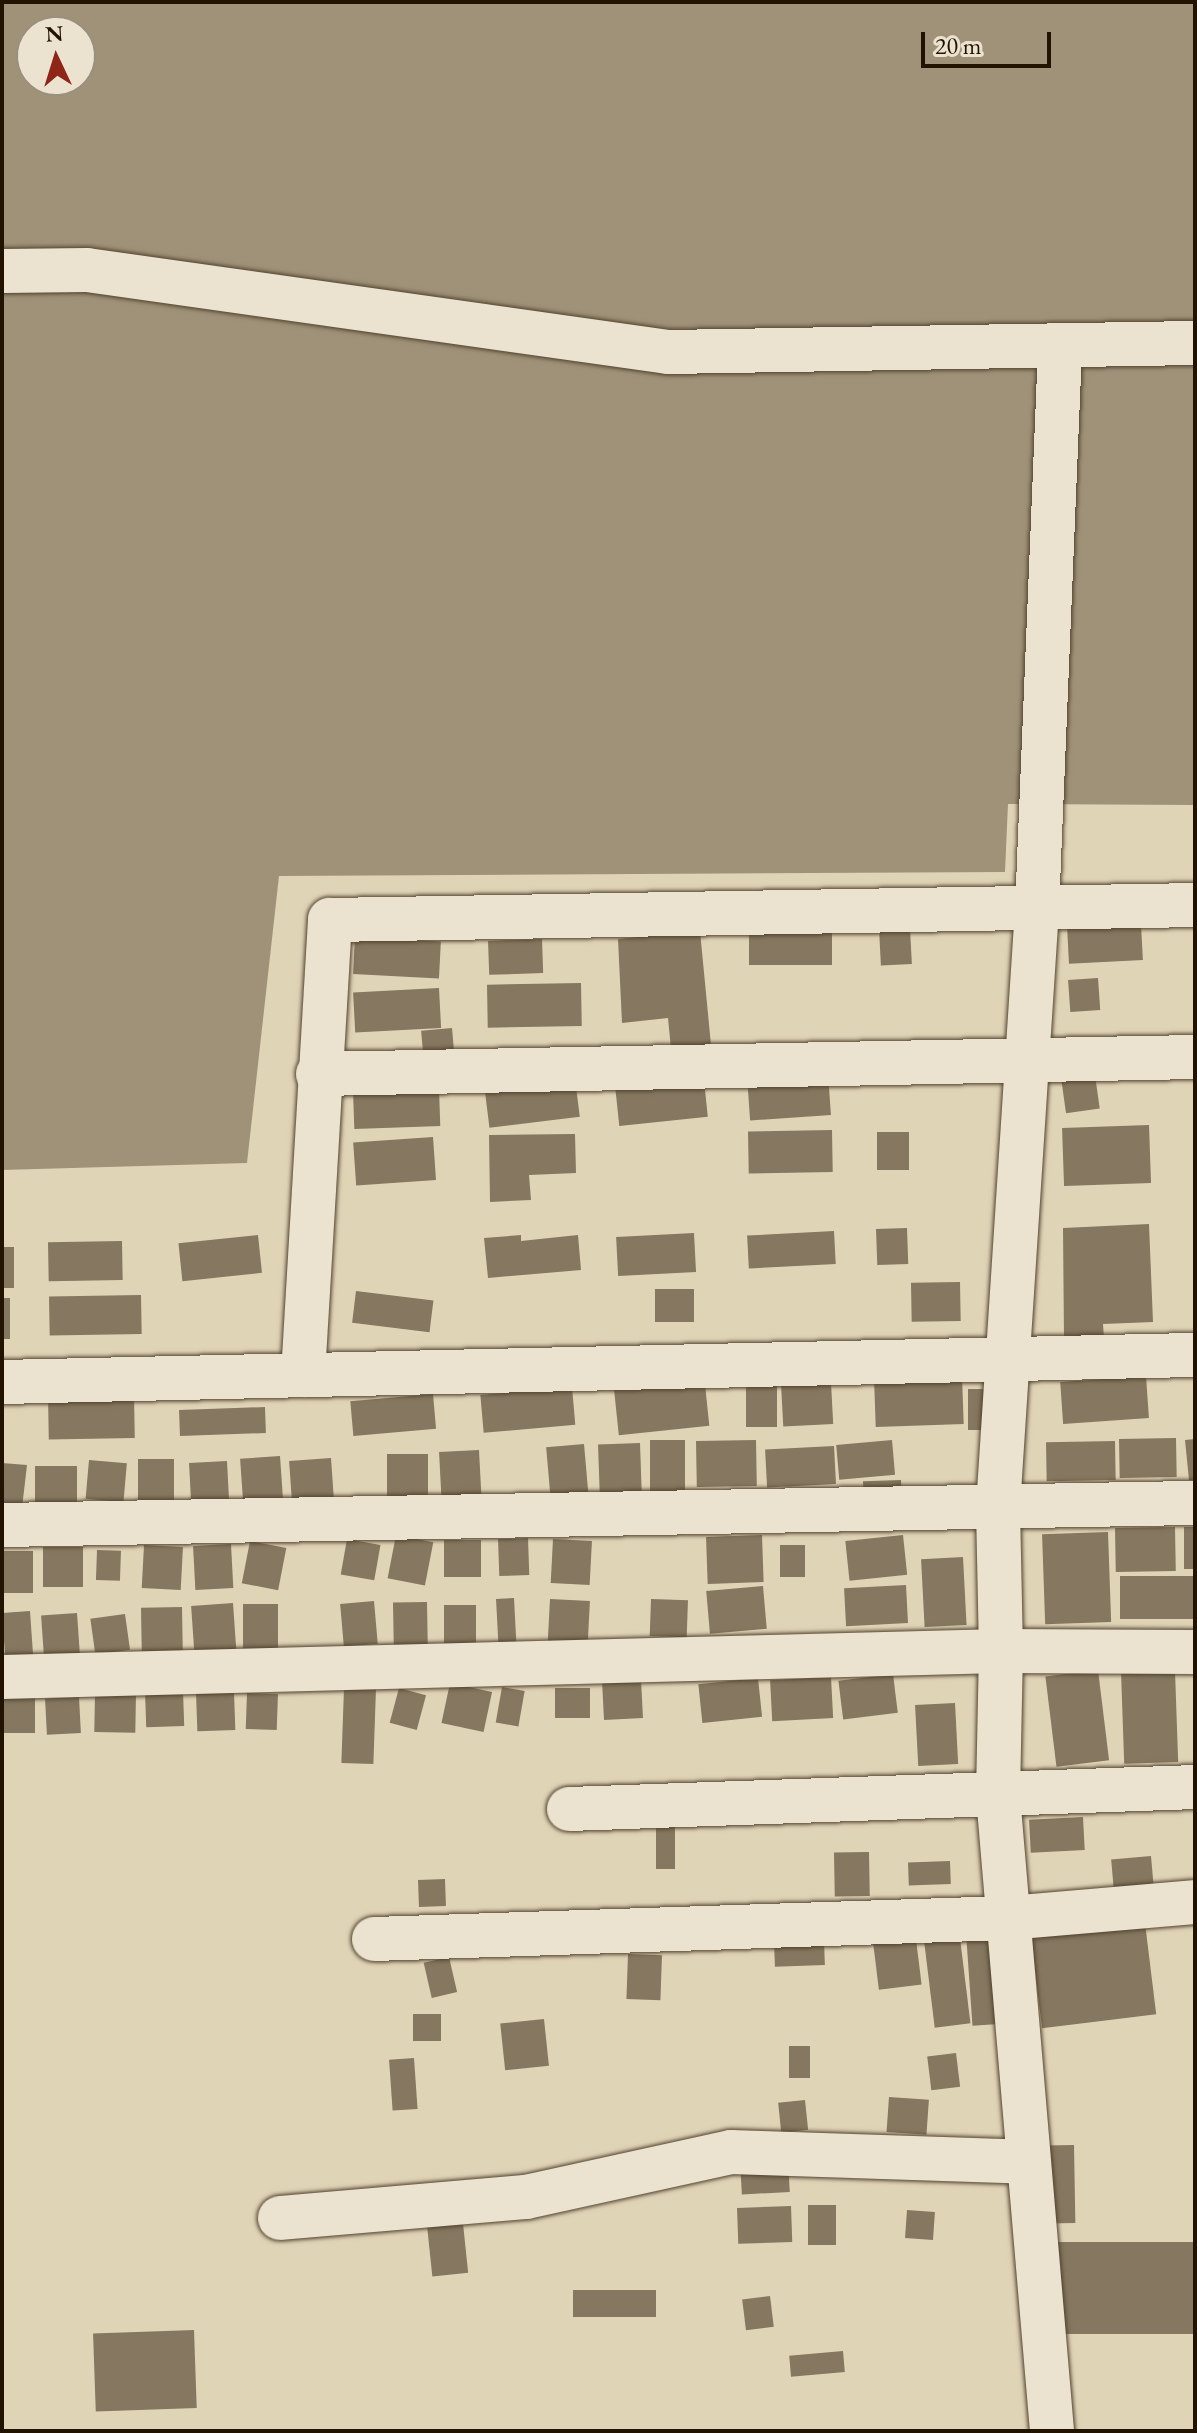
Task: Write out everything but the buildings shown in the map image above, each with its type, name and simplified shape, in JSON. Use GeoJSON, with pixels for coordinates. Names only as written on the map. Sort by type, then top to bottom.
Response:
{"type":"FeatureCollection","features":[{"type":"Feature","properties":{"kind":"street"},"geometry":{"type":"LineString","coordinates":[[2,271],[87,270],[668,352],[1060,349],[1195,343]]}},
{"type":"Feature","properties":{"kind":"street"},"geometry":{"type":"LineString","coordinates":[[1052,2431],[998,1796],[1001,1651],[998,1508],[1037,909],[1060,349]]}},
{"type":"Feature","properties":{"kind":"street"},"geometry":{"type":"LineString","coordinates":[[303,1375],[318,1074],[330,920],[1195,905]]}},
{"type":"Feature","properties":{"kind":"street"},"geometry":{"type":"LineString","coordinates":[[318,1074],[1195,1057]]}},
{"type":"Feature","properties":{"kind":"street"},"geometry":{"type":"LineString","coordinates":[[2,1382],[1195,1355]]}},
{"type":"Feature","properties":{"kind":"street"},"geometry":{"type":"LineString","coordinates":[[2,1525],[1195,1503]]}},
{"type":"Feature","properties":{"kind":"street"},"geometry":{"type":"LineString","coordinates":[[2,1677],[1001,1651],[1195,1652]]}},
{"type":"Feature","properties":{"kind":"street"},"geometry":{"type":"LineString","coordinates":[[569,1809],[1195,1787]]}},
{"type":"Feature","properties":{"kind":"street"},"geometry":{"type":"LineString","coordinates":[[374,1939],[1008,1918],[1195,1902]]}},
{"type":"Feature","properties":{"kind":"street"},"geometry":{"type":"LineString","coordinates":[[280,2218],[526,2197],[731,2152],[1027,2162]]}},
{"type":"Feature","properties":{"kind":"shaded area"},"geometry":{"type":"Polygon","coordinates":[[[2,2],[1195,2],[1195,805],[1008,804],[1005,872],[279,876],[247,1163],[2,1170],[2,2]]]}}]}
